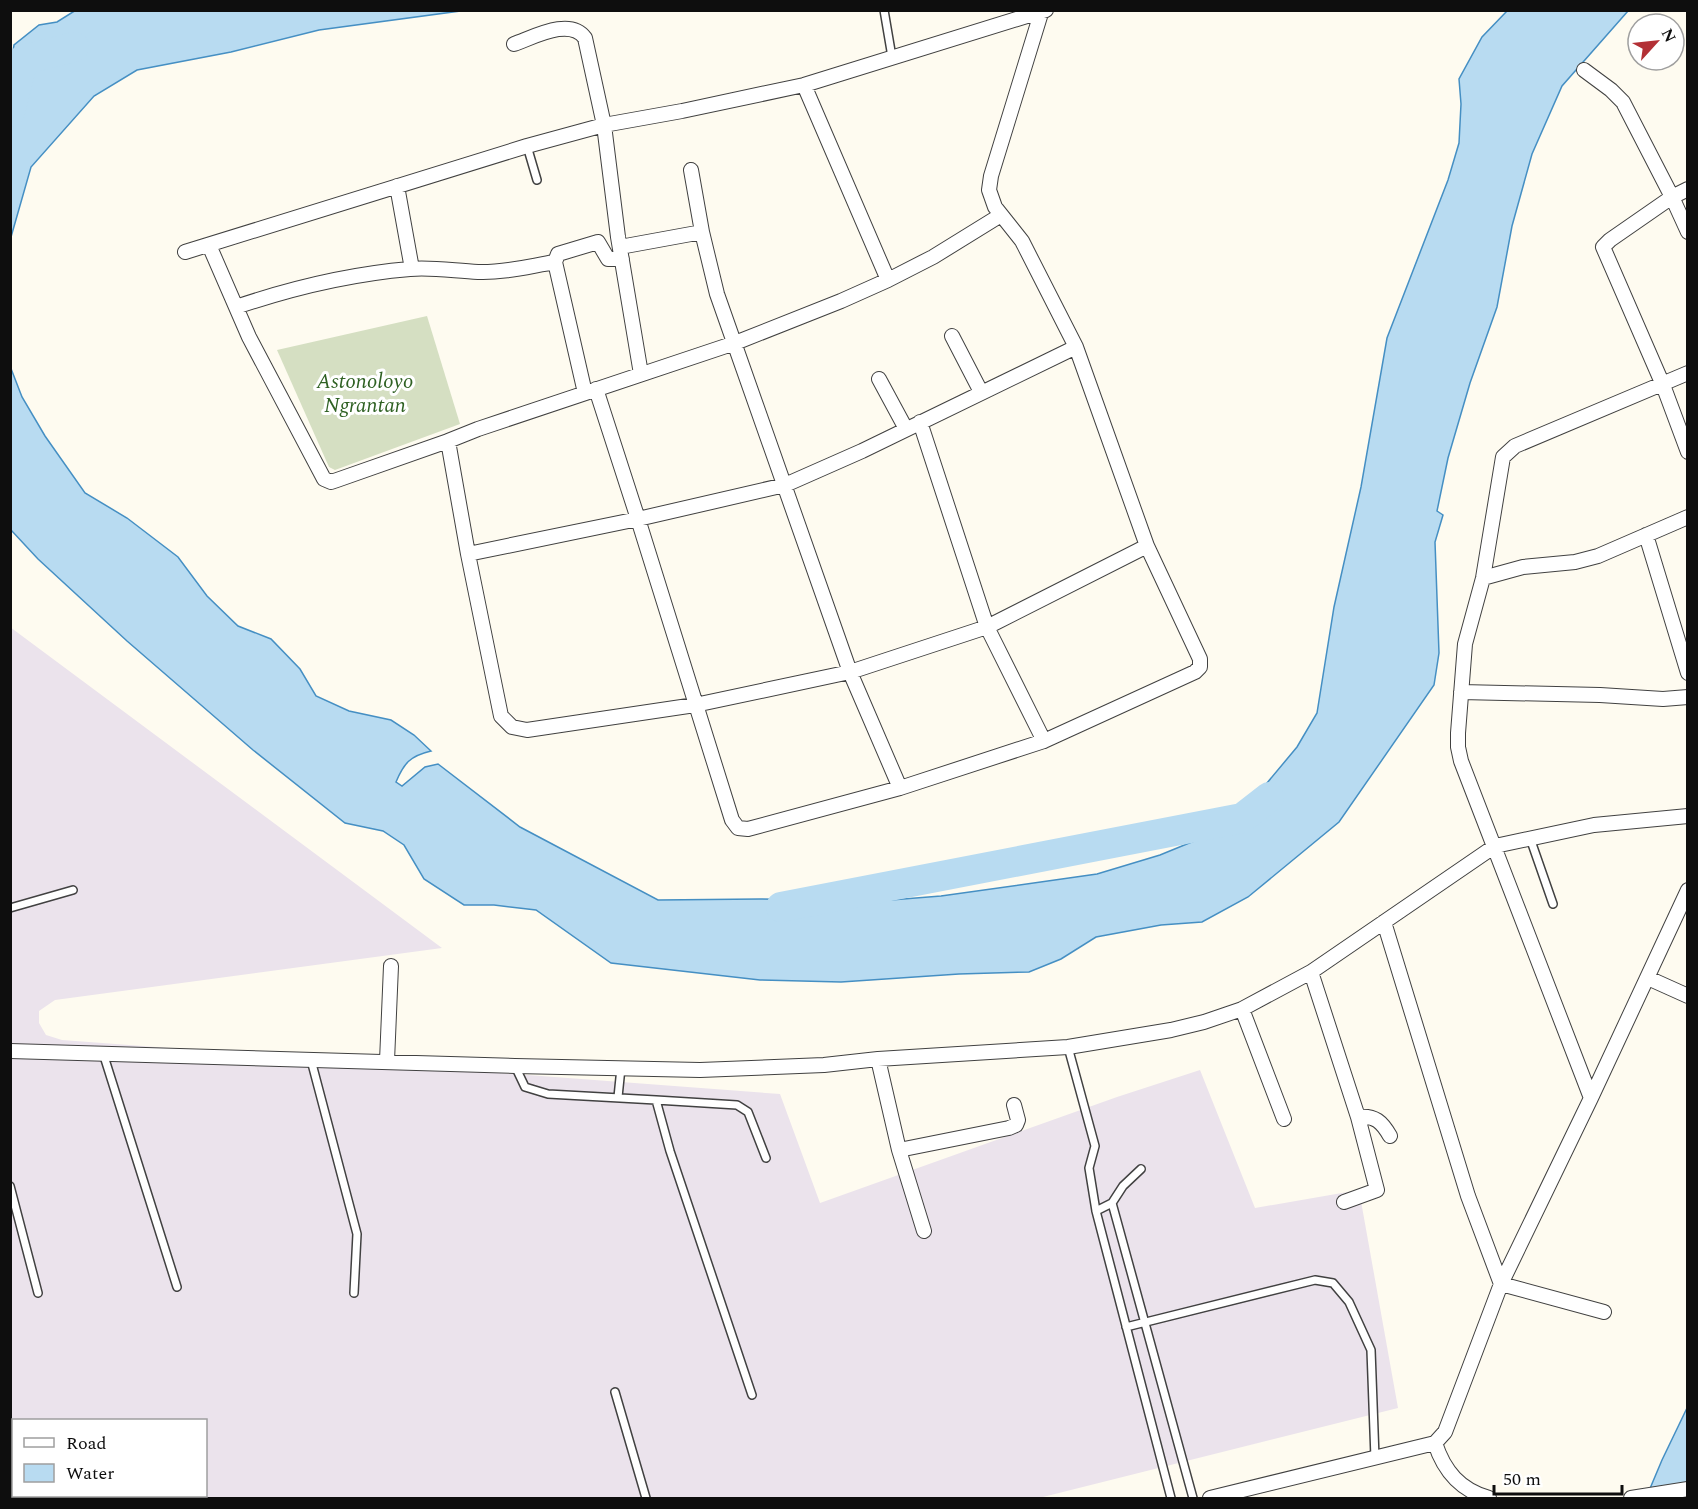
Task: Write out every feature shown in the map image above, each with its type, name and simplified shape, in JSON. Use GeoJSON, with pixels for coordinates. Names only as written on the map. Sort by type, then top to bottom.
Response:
{"type":"FeatureCollection","features":[{"type":"Feature","properties":{"kind":"street"},"geometry":{"type":"LineString","coordinates":[[185,252],[527,146],[604,125],[804,85],[1043,11]]}},
{"type":"Feature","properties":{"kind":"street"},"geometry":{"type":"LineString","coordinates":[[702,232],[621,253],[608,260],[598,242],[565,250],[558,254],[555,262],[590,391],[638,519],[732,820],[738,828],[748,829],[900,788],[1044,741],[1195,672],[1200,667],[1200,659],[1147,546],[1076,347],[1022,241],[991,200],[989,190],[991,176],[1043,11]]}},
{"type":"Feature","properties":{"kind":"street"},"geometry":{"type":"LineString","coordinates":[[514,44],[570,28],[580,31],[585,38],[604,125],[621,253],[641,374]]}},
{"type":"Feature","properties":{"kind":"street"},"geometry":{"type":"LineString","coordinates":[[1584,70],[1623,102],[1688,232]]}},
{"type":"Feature","properties":{"kind":"street"},"geometry":{"type":"LineString","coordinates":[[804,85],[888,280]]}},
{"type":"Feature","properties":{"kind":"street"},"geometry":{"type":"LineString","coordinates":[[691,170],[711,275],[850,672],[900,788]]}},
{"type":"Feature","properties":{"kind":"street"},"geometry":{"type":"LineString","coordinates":[[397,186],[412,269]]}},
{"type":"Feature","properties":{"kind":"street"},"geometry":{"type":"LineString","coordinates":[[1688,189],[1672,197],[1603,247],[1663,385],[1688,452]]}},
{"type":"Feature","properties":{"kind":"street"},"geometry":{"type":"LineString","coordinates":[[209,245],[249,337],[324,479],[331,482],[478,429],[735,343],[888,280],[933,257],[1001,215]]}},
{"type":"Feature","properties":{"kind":"street"},"geometry":{"type":"LineString","coordinates":[[236,307],[323,281],[412,269],[480,272],[517,269],[555,262]]}},
{"type":"Feature","properties":{"kind":"street"},"geometry":{"type":"LineString","coordinates":[[952,336],[981,392]]}},
{"type":"Feature","properties":{"kind":"street"},"geometry":{"type":"LineString","coordinates":[[468,554],[638,519],[785,485],[862,451],[1076,347]]}},
{"type":"Feature","properties":{"kind":"street"},"geometry":{"type":"LineString","coordinates":[[1591,1098],[1458,747],[1465,644],[1483,578],[1503,457],[1515,446],[1688,373]]}},
{"type":"Feature","properties":{"kind":"street"},"geometry":{"type":"LineString","coordinates":[[879,379],[906,429]]}},
{"type":"Feature","properties":{"kind":"street"},"geometry":{"type":"LineString","coordinates":[[920,422],[987,627],[1044,741]]}},
{"type":"Feature","properties":{"kind":"street"},"geometry":{"type":"LineString","coordinates":[[448,441],[501,716],[512,727],[527,730],[696,705],[850,672],[987,627],[1147,546]]}},
{"type":"Feature","properties":{"kind":"street"},"geometry":{"type":"LineString","coordinates":[[1483,578],[1523,567],[1575,562],[1598,556],[1688,517]]}},
{"type":"Feature","properties":{"kind":"street"},"geometry":{"type":"LineString","coordinates":[[1646,536],[1688,673]]}},
{"type":"Feature","properties":{"kind":"street"},"geometry":{"type":"LineString","coordinates":[[1461,692],[1600,695],[1663,699],[1688,697]]}},
{"type":"Feature","properties":{"kind":"street"},"geometry":{"type":"LineString","coordinates":[[10,1051],[515,1066],[739,1068],[824,1065],[878,1059],[1068,1047],[1171,1030],[1242,1009],[1311,972],[1495,846],[1594,825],[1688,816]]}},
{"type":"Feature","properties":{"kind":"street"},"geometry":{"type":"LineString","coordinates":[[1210,1498],[1435,1443],[1445,1432],[1502,1284],[1688,890]]}},
{"type":"Feature","properties":{"kind":"street"},"geometry":{"type":"LineString","coordinates":[[1384,922],[1468,1196],[1502,1284]]}},
{"type":"Feature","properties":{"kind":"street"},"geometry":{"type":"LineString","coordinates":[[387,1061],[391,966]]}},
{"type":"Feature","properties":{"kind":"street"},"geometry":{"type":"LineString","coordinates":[[1311,972],[1358,1117],[1377,1190],[1344,1202]]}},
{"type":"Feature","properties":{"kind":"street"},"geometry":{"type":"LineString","coordinates":[[1648,978],[1688,996]]}},
{"type":"Feature","properties":{"kind":"street"},"geometry":{"type":"LineString","coordinates":[[1242,1009],[1284,1119]]}},
{"type":"Feature","properties":{"kind":"street"},"geometry":{"type":"LineString","coordinates":[[878,1059],[899,1150],[924,1231]]}},
{"type":"Feature","properties":{"kind":"street"},"geometry":{"type":"LineString","coordinates":[[899,1150],[1009,1128],[1016,1125],[1018,1120],[1014,1105]]}},
{"type":"Feature","properties":{"kind":"street"},"geometry":{"type":"LineString","coordinates":[[1358,1117],[1378,1119],[1384,1124],[1390,1136]]}},
{"type":"Feature","properties":{"kind":"street"},"geometry":{"type":"LineString","coordinates":[[1502,1284],[1604,1312]]}},
{"type":"Feature","properties":{"kind":"street"},"geometry":{"type":"LineString","coordinates":[[1435,1443],[1449,1474],[1462,1486],[1489,1498]]}},
{"type":"Feature","properties":{"kind":"street"},"geometry":{"type":"LineString","coordinates":[[1631,1498],[1688,1490]]}},
{"type":"Feature","properties":{"kind":"lane"},"geometry":{"type":"LineString","coordinates":[[884,10],[892,57]]}},
{"type":"Feature","properties":{"kind":"lane"},"geometry":{"type":"LineString","coordinates":[[527,146],[537,180]]}},
{"type":"Feature","properties":{"kind":"lane"},"geometry":{"type":"LineString","coordinates":[[1530,838],[1552,904]]}},
{"type":"Feature","properties":{"kind":"lane"},"geometry":{"type":"LineString","coordinates":[[10,908],[73,890]]}},
{"type":"Feature","properties":{"kind":"lane"},"geometry":{"type":"LineString","coordinates":[[1068,1047],[1095,1146],[1089,1168],[1096,1211],[1171,1498]]}},
{"type":"Feature","properties":{"kind":"lane"},"geometry":{"type":"LineString","coordinates":[[103,1053],[177,1287]]}},
{"type":"Feature","properties":{"kind":"lane"},"geometry":{"type":"LineString","coordinates":[[311,1060],[357,1234],[354,1293]]}},
{"type":"Feature","properties":{"kind":"lane"},"geometry":{"type":"LineString","coordinates":[[515,1066],[525,1086],[548,1094],[618,1097],[687,1104],[737,1105],[748,1112],[766,1158]]}},
{"type":"Feature","properties":{"kind":"lane"},"geometry":{"type":"LineString","coordinates":[[618,1097],[621,1068]]}},
{"type":"Feature","properties":{"kind":"lane"},"geometry":{"type":"LineString","coordinates":[[656,1100],[670,1151],[752,1395]]}},
{"type":"Feature","properties":{"kind":"lane"},"geometry":{"type":"LineString","coordinates":[[1096,1211],[1112,1203],[1123,1186],[1141,1169]]}},
{"type":"Feature","properties":{"kind":"lane"},"geometry":{"type":"LineString","coordinates":[[10,1186],[38,1293]]}},
{"type":"Feature","properties":{"kind":"lane"},"geometry":{"type":"LineString","coordinates":[[1112,1203],[1193,1498]]}},
{"type":"Feature","properties":{"kind":"lane"},"geometry":{"type":"LineString","coordinates":[[1126,1327],[1315,1280],[1333,1283],[1349,1302],[1371,1350],[1376,1458]]}},
{"type":"Feature","properties":{"kind":"lane"},"geometry":{"type":"LineString","coordinates":[[615,1392],[646,1498]]}},
{"type":"Feature","properties":{"kind":"shaded area"},"geometry":{"type":"Polygon","coordinates":[[[10,627],[442,948],[55,1000],[39,1011],[39,1023],[46,1035],[62,1040],[780,1094],[820,1203],[1117,1097],[1200,1070],[1255,1208],[1359,1190],[1398,1408],[1039,1498],[11,1498],[10,627]]]}},
{"type":"Feature","properties":{"kind":"green space","name":"Astonoloyo Ngrantan"},"geometry":{"type":"Polygon","coordinates":[[[427,316],[460,424],[335,470],[329,467],[277,350],[427,316]]]}},
{"type":"Feature","properties":{"kind":"water"},"geometry":{"type":"Polygon","coordinates":[[[76,10],[460,11],[319,30],[231,52],[137,70],[94,96],[31,167],[11,237],[11,65],[34,60],[31,53],[13,52],[14,45],[39,25],[57,22],[76,10]]]}},
{"type":"Feature","properties":{"kind":"water"},"geometry":{"type":"Polygon","coordinates":[[[1507,11],[1628,11],[1562,86],[1532,154],[1512,226],[1497,307],[1470,383],[1448,458],[1437,511],[1443,515],[1435,542],[1439,653],[1434,685],[1339,822],[1248,897],[1202,922],[1161,925],[1096,937],[1061,959],[1029,972],[841,982],[760,980],[611,963],[536,910],[494,905],[464,905],[424,879],[404,845],[383,831],[345,823],[253,750],[127,641],[38,559],[11,530],[10,366],[22,397],[45,436],[85,493],[127,518],[178,557],[207,596],[238,626],[271,639],[300,669],[316,696],[349,711],[391,720],[414,735],[431,751],[409,761],[396,782],[402,786],[425,767],[438,764],[520,827],[658,900],[878,901],[941,896],[1097,874],[1160,855],[1199,839],[1237,819],[1297,747],[1317,713],[1334,607],[1361,487],[1387,338],[1448,180],[1459,143],[1461,104],[1459,79],[1482,37],[1507,11]]]}},
{"type":"Feature","properties":{"kind":"water"},"geometry":{"type":"Polygon","coordinates":[[[1687,1408],[1687,1498],[1646,1498],[1662,1460],[1687,1408]]]}},
{"type":"Feature","properties":{"kind":"waterway"},"geometry":{"type":"LineString","coordinates":[[10,112],[23,60],[74,47]]}},
{"type":"Feature","properties":{"kind":"waterway"},"geometry":{"type":"LineString","coordinates":[[781,907],[1242,818],[1269,797]]}}]}
